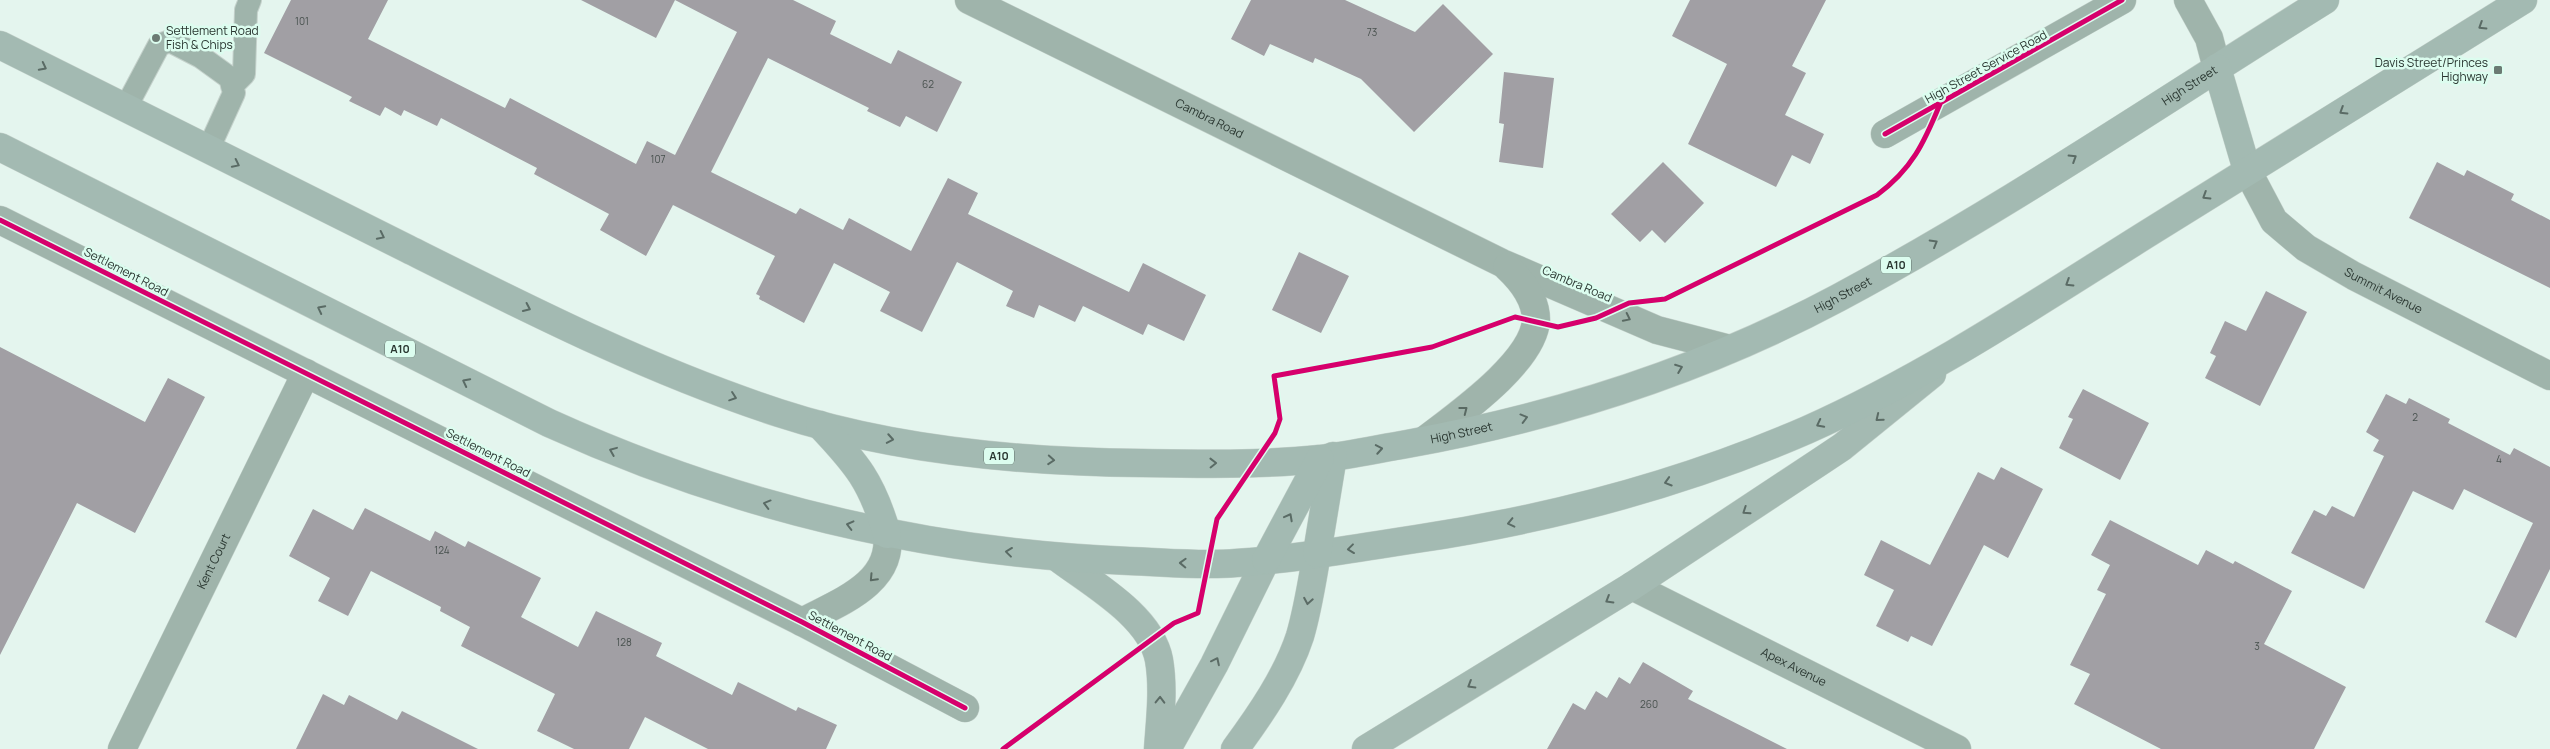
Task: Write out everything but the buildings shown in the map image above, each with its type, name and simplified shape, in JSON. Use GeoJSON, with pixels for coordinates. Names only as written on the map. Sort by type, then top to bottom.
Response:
{"type":"FeatureCollection","features":[{"type":"Feature","properties":{"kind":"highway","name":"High Street"},"geometry":{"type":"LineString","coordinates":[[1327,458],[1426,440],[1522,419],[1592,398],[1730,349],[1836,299],[1978,218],[2325,0]]}},
{"type":"Feature","properties":{"kind":"highway","name":"A10"},"geometry":{"type":"LineString","coordinates":[[0,148],[473,386],[609,450],[747,499],[887,534],[1058,558],[1209,564],[1266,560],[1505,524],[1630,494],[1687,476],[1811,428],[1957,354],[2247,170],[2523,0]]}},
{"type":"Feature","properties":{"kind":"highway","name":"A10"},"geometry":{"type":"LineString","coordinates":[[0,45],[125,109],[623,354],[687,381],[820,425],[932,447],[1010,457],[1094,463],[1256,463],[1327,458]]}},
{"type":"Feature","properties":{"kind":"highway"},"geometry":{"type":"LineString","coordinates":[[2217,68],[2247,170]]}},
{"type":"Feature","properties":{"kind":"highway"},"geometry":{"type":"LineString","coordinates":[[820,425],[861,471],[876,500],[887,534]]}},
{"type":"Feature","properties":{"kind":"highway"},"geometry":{"type":"LineString","coordinates":[[1317,553],[1327,458]]}},
{"type":"Feature","properties":{"kind":"highway"},"geometry":{"type":"LineString","coordinates":[[1266,560],[1327,458]]}},
{"type":"Feature","properties":{"kind":"street","name":"Cambra Road"},"geometry":{"type":"LineString","coordinates":[[969,0],[1502,263],[1656,330],[1730,349]]}},
{"type":"Feature","properties":{"kind":"street","name":"High Street Service Road"},"geometry":{"type":"LineString","coordinates":[[1885,134],[2122,0]]}},
{"type":"Feature","properties":{"kind":"street"},"geometry":{"type":"LineString","coordinates":[[2188,0],[2209,38],[2217,68]]}},
{"type":"Feature","properties":{"kind":"street","name":"Summit Avenue"},"geometry":{"type":"LineString","coordinates":[[2247,170],[2274,221],[2306,248],[2354,276],[2550,376]]}},
{"type":"Feature","properties":{"kind":"street","name":"Settlement Road"},"geometry":{"type":"LineString","coordinates":[[0,220],[802,622],[965,708]]}},
{"type":"Feature","properties":{"kind":"street","name":"Cambra Road"},"geometry":{"type":"LineString","coordinates":[[1426,440],[1477,400],[1520,356],[1531,338],[1536,322],[1532,300],[1523,285],[1502,263]]}},
{"type":"Feature","properties":{"kind":"street"},"geometry":{"type":"LineString","coordinates":[[1366,749],[1632,586],[1842,447],[1957,354]]}},
{"type":"Feature","properties":{"kind":"street","name":"Kent Court"},"geometry":{"type":"LineString","coordinates":[[122,749],[306,374]]}},
{"type":"Feature","properties":{"kind":"street","name":"Settlement Road"},"geometry":{"type":"LineString","coordinates":[[802,622],[861,589],[873,579],[888,554],[887,534]]}},
{"type":"Feature","properties":{"kind":"street"},"geometry":{"type":"LineString","coordinates":[[1235,749],[1256,720],[1295,649],[1306,614],[1317,553]]}},
{"type":"Feature","properties":{"kind":"street"},"geometry":{"type":"LineString","coordinates":[[1058,558],[1120,605],[1151,639],[1159,660],[1160,671],[1158,749]]}},
{"type":"Feature","properties":{"kind":"street"},"geometry":{"type":"LineString","coordinates":[[1167,749],[1210,673],[1266,560]]}},
{"type":"Feature","properties":{"kind":"street","name":"Apex Avenue"},"geometry":{"type":"LineString","coordinates":[[1632,586],[1957,749]]}},
{"type":"Feature","properties":{"kind":"lane"},"geometry":{"type":"LineString","coordinates":[[232,86],[244,74],[246,10],[250,0]]}},
{"type":"Feature","properties":{"kind":"lane"},"geometry":{"type":"LineString","coordinates":[[125,109],[159,45],[170,41],[201,57],[230,78],[234,93],[208,150]]}},
{"type":"Feature","properties":{"kind":"cycle path"},"geometry":{"type":"LineString","coordinates":[[1885,134],[2122,0]]}},
{"type":"Feature","properties":{"kind":"cycle path"},"geometry":{"type":"LineString","coordinates":[[1003,749],[1174,623],[1198,613],[1217,519],[1275,433],[1280,419],[1274,376],[1432,347],[1515,317],[1558,327],[1596,318],[1629,303],[1665,299],[1877,195],[1899,175],[1916,154],[1940,104]]}},
{"type":"Feature","properties":{"kind":"cycle path"},"geometry":{"type":"LineString","coordinates":[[0,220],[802,622],[965,708]]}},
{"type":"Feature","properties":{"kind":"place","name":"Settlement Road Fish & Chips"},"geometry":{"type":"Point","coordinates":[156,38]}},
{"type":"Feature","properties":{"kind":"place","name":"Davis Street/Princes Highway"},"geometry":{"type":"Point","coordinates":[2498,70]}}]}
